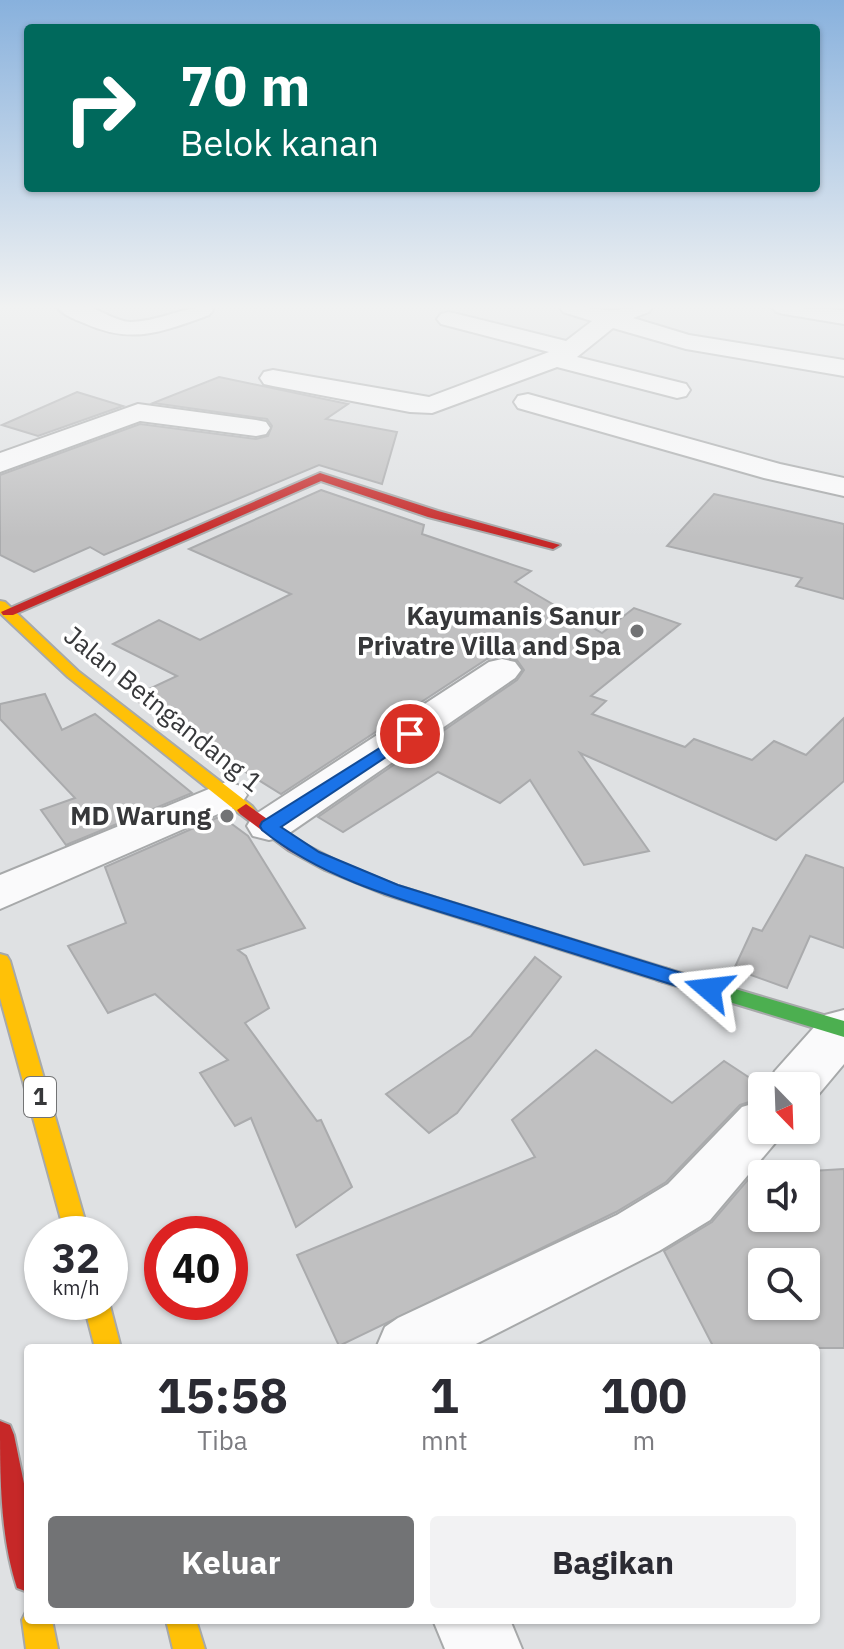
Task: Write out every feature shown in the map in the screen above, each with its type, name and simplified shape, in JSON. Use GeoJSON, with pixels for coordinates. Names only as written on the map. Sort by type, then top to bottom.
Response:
{"type":"FeatureCollection","features":[{"type":"Feature","properties":{"kind":"main road"},"geometry":{"type":"LineString","coordinates":[[4,609],[320,477],[433,514],[553,545]]}},
{"type":"Feature","properties":{"kind":"main road","name":"Jalan Betngandang 1"},"geometry":{"type":"LineString","coordinates":[[4,609],[73,674],[226,795],[307,853],[391,890],[843,1029]]}},
{"type":"Feature","properties":{"kind":"main road","name":"1"},"geometry":{"type":"LineString","coordinates":[[0,961],[72,1216]]}},
{"type":"Feature","properties":{"kind":"main road"},"geometry":{"type":"LineString","coordinates":[[101,1320],[107,1344]]}},
{"type":"Feature","properties":{"kind":"main road"},"geometry":{"type":"LineString","coordinates":[[0,1435],[24,1557]]}},
{"type":"Feature","properties":{"kind":"main road"},"geometry":{"type":"LineString","coordinates":[[38,1624],[42,1649]]}},
{"type":"Feature","properties":{"kind":"main road"},"geometry":{"type":"LineString","coordinates":[[182,1624],[189,1649]]}},
{"type":"Feature","properties":{"kind":"street"},"geometry":{"type":"LineString","coordinates":[[304,384],[410,404],[432,405],[486,384]]}},
{"type":"Feature","properties":{"kind":"street"},"geometry":{"type":"LineString","coordinates":[[658,384],[677,390]]}},
{"type":"Feature","properties":{"kind":"street"},"geometry":{"type":"LineString","coordinates":[[528,402],[775,472],[844,487]]}},
{"type":"Feature","properties":{"kind":"street"},"geometry":{"type":"LineString","coordinates":[[0,463],[138,412],[256,428]]}},
{"type":"Feature","properties":{"kind":"street"},"geometry":{"type":"LineString","coordinates":[[269,826],[502,670]]}},
{"type":"Feature","properties":{"kind":"street"},"geometry":{"type":"LineString","coordinates":[[0,893],[226,795]]}},
{"type":"Feature","properties":{"kind":"street"},"geometry":{"type":"LineString","coordinates":[[806,1072],[843,1029]]}},
{"type":"Feature","properties":{"kind":"street"},"geometry":{"type":"LineString","coordinates":[[414,1344],[638,1233],[689,1202],[748,1138]]}},
{"type":"Feature","properties":{"kind":"street"},"geometry":{"type":"LineString","coordinates":[[473,1624],[484,1649]]}},
{"type":"Feature","properties":{"kind":"building"},"geometry":{"type":"Polygon","coordinates":[[[201,384],[252,384],[348,404],[326,419],[397,432],[382,484],[319,465],[104,555],[90,547],[34,572],[0,555],[0,475],[140,424],[256,439],[268,436],[272,426],[267,419],[153,403],[201,384]]]}},
{"type":"Feature","properties":{"kind":"building"},"geometry":{"type":"Polygon","coordinates":[[[77,392],[123,406],[38,436],[2,425],[77,392]]]}},
{"type":"Feature","properties":{"kind":"building"},"geometry":{"type":"Polygon","coordinates":[[[321,490],[424,525],[422,534],[531,571],[515,582],[602,633],[634,608],[680,624],[591,696],[606,701],[592,714],[685,747],[694,739],[752,760],[774,741],[806,755],[844,718],[844,781],[776,840],[580,753],[649,851],[584,865],[530,780],[500,803],[438,772],[343,832],[318,817],[517,680],[524,670],[517,660],[503,656],[487,659],[281,794],[184,734],[187,739],[132,697],[177,676],[113,644],[159,620],[200,640],[291,594],[189,549],[321,490]]]}},
{"type":"Feature","properties":{"kind":"building"},"geometry":{"type":"Polygon","coordinates":[[[714,494],[844,524],[844,599],[796,586],[802,578],[667,546],[714,494]]]}},
{"type":"Feature","properties":{"kind":"building"},"geometry":{"type":"Polygon","coordinates":[[[45,694],[62,730],[95,714],[192,793],[66,845],[41,810],[75,798],[0,719],[0,704],[45,694]]]}},
{"type":"Feature","properties":{"kind":"building"},"geometry":{"type":"Polygon","coordinates":[[[221,816],[248,836],[305,928],[238,950],[246,956],[269,1008],[245,1023],[317,1121],[321,1120],[352,1187],[296,1227],[251,1118],[235,1126],[200,1073],[228,1060],[155,994],[108,1013],[68,946],[126,923],[105,867],[221,816]]]}},
{"type":"Feature","properties":{"kind":"building"},"geometry":{"type":"Polygon","coordinates":[[[806,855],[844,868],[844,948],[810,936],[787,988],[734,969],[753,928],[762,931],[806,855]]]}},
{"type":"Feature","properties":{"kind":"building"},"geometry":{"type":"Polygon","coordinates":[[[535,957],[561,977],[457,1113],[429,1133],[386,1094],[471,1036],[535,957]]]}},
{"type":"Feature","properties":{"kind":"building"},"geometry":{"type":"Polygon","coordinates":[[[596,1050],[672,1103],[724,1061],[748,1077],[748,1102],[740,1105],[666,1182],[616,1212],[338,1344],[297,1255],[535,1157],[512,1120],[596,1050]]]}},
{"type":"Feature","properties":{"kind":"building"},"geometry":{"type":"Polygon","coordinates":[[[844,1169],[844,1348],[820,1348],[820,1344],[712,1344],[664,1251],[712,1222],[748,1180],[748,1232],[820,1232],[820,1170],[844,1169]]]}},
{"type":"Feature","properties":{"kind":"traffic: fast"},"geometry":{"type":"LineString","coordinates":[[664,975],[844,1029]]}},
{"type":"Feature","properties":{"kind":"traffic: slow"},"geometry":{"type":"LineString","coordinates":[[0,605],[73,674],[246,810]]}},
{"type":"Feature","properties":{"kind":"traffic: slow"},"geometry":{"type":"LineString","coordinates":[[0,961],[72,1216]]}},
{"type":"Feature","properties":{"kind":"traffic: slow"},"geometry":{"type":"LineString","coordinates":[[101,1320],[107,1344]]}},
{"type":"Feature","properties":{"kind":"traffic: slow"},"geometry":{"type":"LineString","coordinates":[[38,1624],[42,1649]]}},
{"type":"Feature","properties":{"kind":"traffic: slow"},"geometry":{"type":"LineString","coordinates":[[182,1624],[189,1649]]}},
{"type":"Feature","properties":{"kind":"traffic: jam"},"geometry":{"type":"LineString","coordinates":[[8,612],[320,477],[433,514],[553,545]]}},
{"type":"Feature","properties":{"kind":"traffic: jam"},"geometry":{"type":"LineString","coordinates":[[246,810],[294,846],[332,866],[391,890],[664,975]]}},
{"type":"Feature","properties":{"kind":"traffic: jam"},"geometry":{"type":"LineString","coordinates":[[0,1435],[24,1557]]}},
{"type":"Feature","properties":{"kind":"place","name":"Kayumanis Sanur Privatre Villa and Spa"},"geometry":{"type":"Point","coordinates":[637,631]}},
{"type":"Feature","properties":{"kind":"place","name":"MD Warung"},"geometry":{"type":"Point","coordinates":[227,816]}},
{"type":"Feature","properties":{"kind":"route"},"geometry":{"type":"LineString","coordinates":[[410,734],[269,826],[294,846],[332,866],[391,890],[709,989]]}}]}
